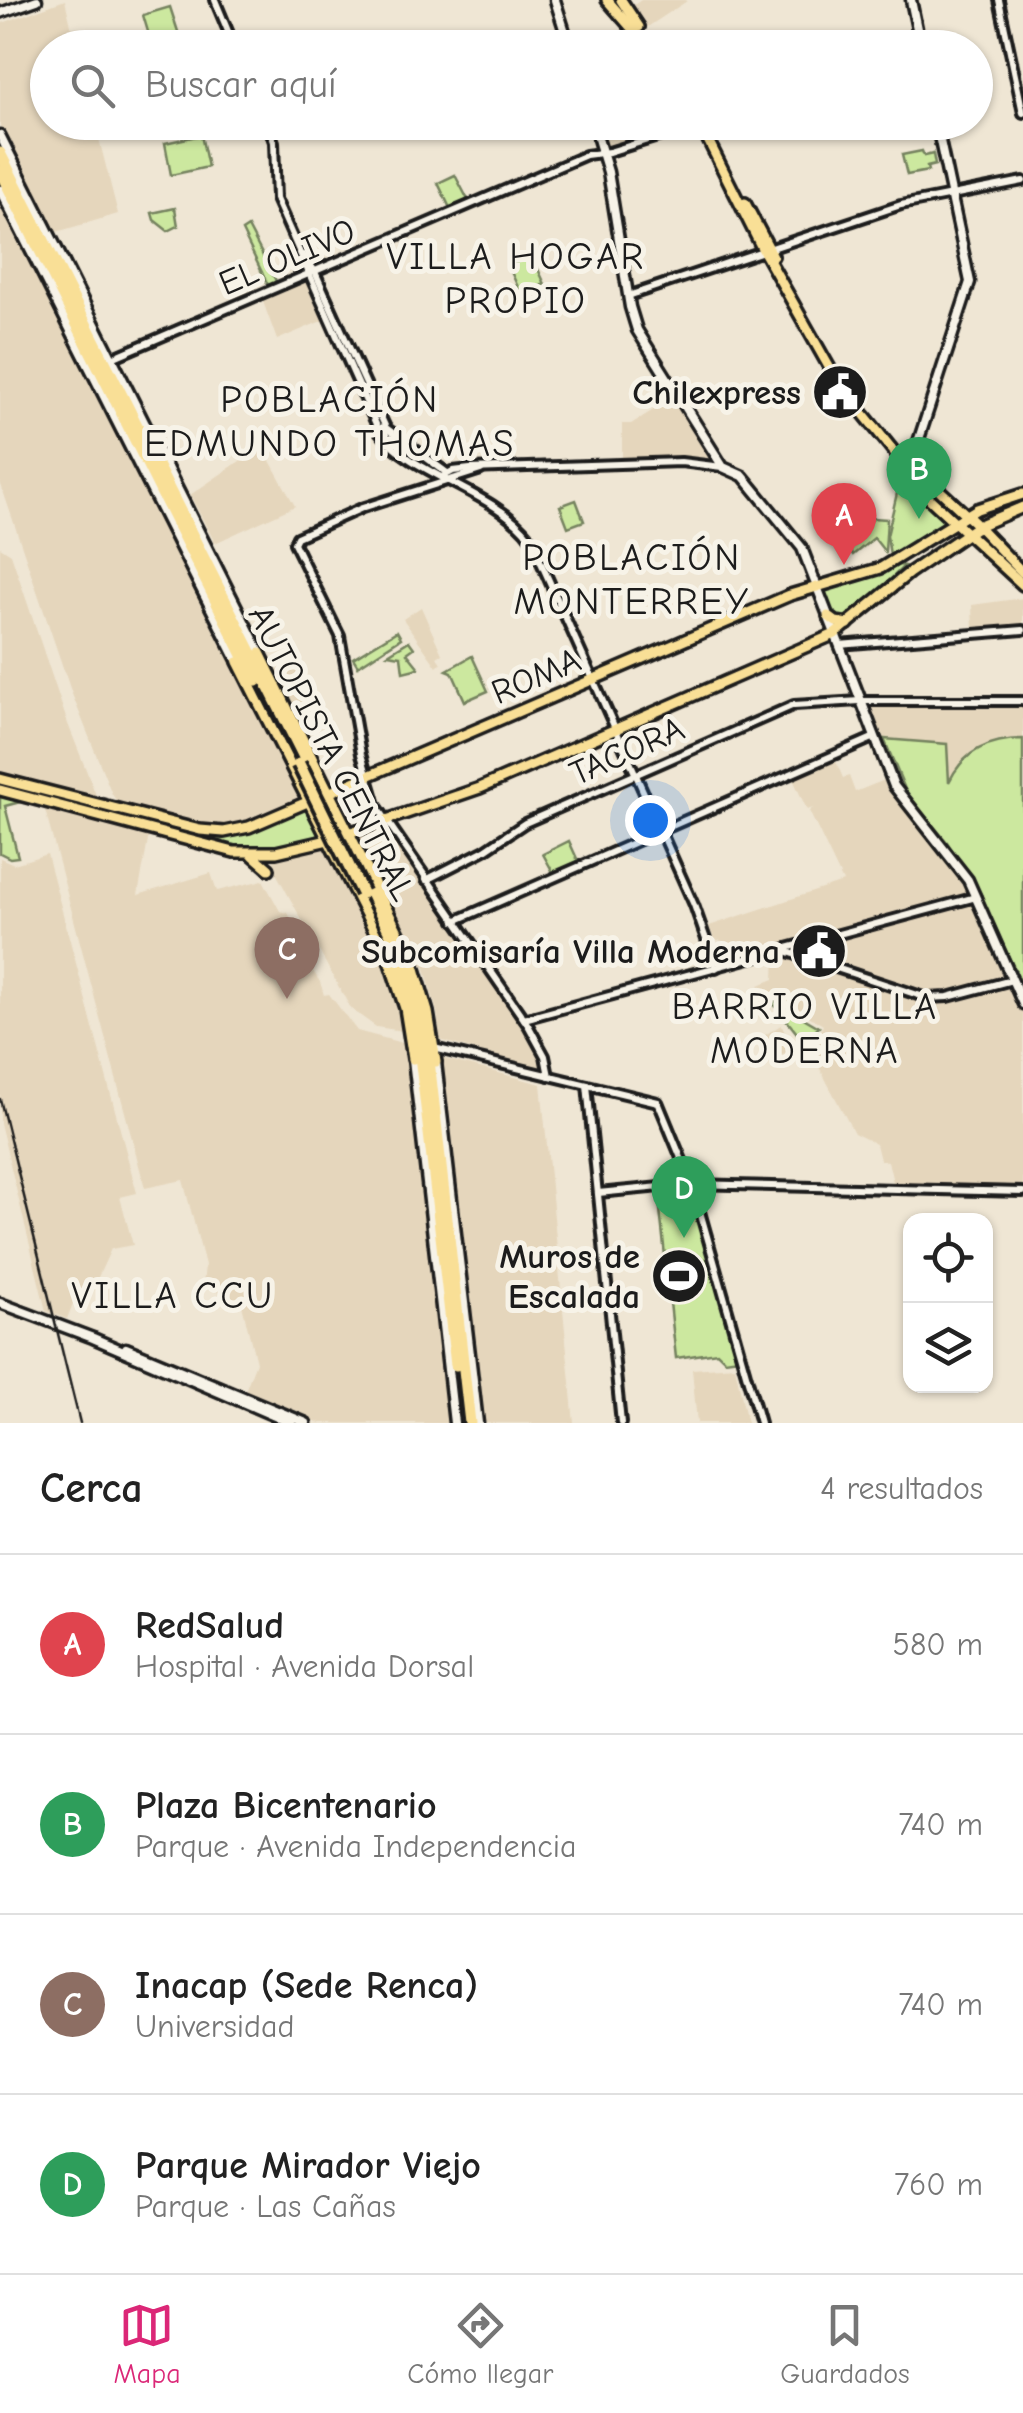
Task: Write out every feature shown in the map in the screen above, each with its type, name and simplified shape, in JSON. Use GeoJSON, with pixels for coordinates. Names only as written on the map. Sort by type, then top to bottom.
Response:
{"type":"FeatureCollection","features":[{"type":"Feature","properties":{"kind":"highway","name":"AUTOPISTA CENTRAL"},"geometry":{"type":"LineString","coordinates":[[0,153],[109,380]]}},
{"type":"Feature","properties":{"kind":"highway","name":"AUTOPISTA CENTRAL"},"geometry":{"type":"LineString","coordinates":[[0,171],[366,891],[409,996],[432,1122],[457,1306],[466,1423]]}},
{"type":"Feature","properties":{"kind":"highway"},"geometry":{"type":"LineString","coordinates":[[86,307],[109,380]]}},
{"type":"Feature","properties":{"kind":"highway"},"geometry":{"type":"LineString","coordinates":[[70,329],[109,380]]}},
{"type":"Feature","properties":{"kind":"highway"},"geometry":{"type":"LineString","coordinates":[[222,604],[238,662]]}},
{"type":"Feature","properties":{"kind":"highway"},"geometry":{"type":"LineString","coordinates":[[222,604],[260,654]]}},
{"type":"Feature","properties":{"kind":"highway"},"geometry":{"type":"LineString","coordinates":[[412,1059],[432,1122]]}},
{"type":"Feature","properties":{"kind":"highway"},"geometry":{"type":"LineString","coordinates":[[432,1122],[436,1062]]}},
{"type":"Feature","properties":{"kind":"highway","name":"AUTOPISTA CENTRAL"},"geometry":{"type":"LineString","coordinates":[[432,1122],[444,1266],[466,1423]]}},
{"type":"Feature","properties":{"kind":"highway"},"geometry":{"type":"LineString","coordinates":[[444,1266],[444,1335]]}},
{"type":"Feature","properties":{"kind":"highway"},"geometry":{"type":"LineString","coordinates":[[457,1306],[470,1358]]}},
{"type":"Feature","properties":{"kind":"main road"},"geometry":{"type":"LineString","coordinates":[[1,13],[38,0]]}},
{"type":"Feature","properties":{"kind":"main road"},"geometry":{"type":"LineString","coordinates":[[555,0],[564,30]]}},
{"type":"Feature","properties":{"kind":"main road"},"geometry":{"type":"LineString","coordinates":[[607,0],[637,30]]}},
{"type":"Feature","properties":{"kind":"main road"},"geometry":{"type":"LineString","coordinates":[[620,0],[639,30]]}},
{"type":"Feature","properties":{"kind":"main road"},"geometry":{"type":"LineString","coordinates":[[911,0],[918,30]]}},
{"type":"Feature","properties":{"kind":"main road"},"geometry":{"type":"LineString","coordinates":[[0,136],[417,972],[436,1062],[478,1423]]}},
{"type":"Feature","properties":{"kind":"main road"},"geometry":{"type":"LineString","coordinates":[[598,140],[628,296],[640,334],[723,467],[740,474],[796,541],[900,797],[952,857],[977,897],[1023,1004]]}},
{"type":"Feature","properties":{"kind":"main road"},"geometry":{"type":"LineString","coordinates":[[712,140],[838,381],[906,466],[920,490],[1023,585]]}},
{"type":"Feature","properties":{"kind":"main road"},"geometry":{"type":"LineString","coordinates":[[922,474],[918,442],[966,299],[969,278],[940,140]]}},
{"type":"Feature","properties":{"kind":"main road"},"geometry":{"type":"LineString","coordinates":[[0,190],[396,977],[412,1059],[454,1423]]}},
{"type":"Feature","properties":{"kind":"main road"},"geometry":{"type":"LineString","coordinates":[[767,251],[844,382],[908,462],[1023,573]]}},
{"type":"Feature","properties":{"kind":"main road","name":"ROMA"},"geometry":{"type":"LineString","coordinates":[[0,778],[218,832],[249,827],[817,586],[875,570],[966,515],[1002,498],[1023,494]]}},
{"type":"Feature","properties":{"kind":"main road"},"geometry":{"type":"LineString","coordinates":[[0,790],[187,841],[251,853],[284,851],[328,840],[480,788],[837,640],[891,586],[978,526],[1023,507]]}},
{"type":"Feature","properties":{"kind":"main road"},"geometry":{"type":"LineString","coordinates":[[828,616],[838,623],[851,623]]}},
{"type":"Feature","properties":{"kind":"main road"},"geometry":{"type":"LineString","coordinates":[[92,803],[101,793]]}},
{"type":"Feature","properties":{"kind":"main road"},"geometry":{"type":"LineString","coordinates":[[251,853],[269,870]]}},
{"type":"Feature","properties":{"kind":"main road"},"geometry":{"type":"LineString","coordinates":[[344,871],[358,871],[364,861]]}},
{"type":"Feature","properties":{"kind":"main road"},"geometry":{"type":"LineString","coordinates":[[0,1300],[291,1423]]}},
{"type":"Feature","properties":{"kind":"main road"},"geometry":{"type":"LineString","coordinates":[[92,1338],[122,1346],[306,1423]]}},
{"type":"Feature","properties":{"kind":"street"},"geometry":{"type":"LineString","coordinates":[[215,0],[228,30]]}},
{"type":"Feature","properties":{"kind":"street"},"geometry":{"type":"LineString","coordinates":[[999,0],[1023,113]]}},
{"type":"Feature","properties":{"kind":"street"},"geometry":{"type":"LineString","coordinates":[[273,140],[276,199],[384,430],[527,534],[708,938],[716,968]]}},
{"type":"Feature","properties":{"kind":"street","name":"EL OLIVO"},"geometry":{"type":"LineString","coordinates":[[112,358],[586,155],[648,140]]}},
{"type":"Feature","properties":{"kind":"street"},"geometry":{"type":"LineString","coordinates":[[628,296],[900,204],[1023,180]]}},
{"type":"Feature","properties":{"kind":"street"},"geometry":{"type":"LineString","coordinates":[[549,1076],[543,1052],[524,1019],[386,822],[366,776],[341,638],[294,540],[362,508],[447,476],[481,470],[681,462],[723,467]]}},
{"type":"Feature","properties":{"kind":"street"},"geometry":{"type":"LineString","coordinates":[[837,640],[1023,630]]}},
{"type":"Feature","properties":{"kind":"street","name":"TACORA"},"geometry":{"type":"LineString","coordinates":[[426,880],[485,850],[525,822],[794,705],[1023,701]]}},
{"type":"Feature","properties":{"kind":"street"},"geometry":{"type":"LineString","coordinates":[[455,921],[874,737]]}},
{"type":"Feature","properties":{"kind":"street"},"geometry":{"type":"LineString","coordinates":[[524,1019],[780,950],[795,950],[977,897]]}},
{"type":"Feature","properties":{"kind":"street"},"geometry":{"type":"LineString","coordinates":[[795,950],[931,998],[1012,980]]}},
{"type":"Feature","properties":{"kind":"street"},"geometry":{"type":"LineString","coordinates":[[434,1048],[656,1100],[692,1184],[760,1423]]}},
{"type":"Feature","properties":{"kind":"street"},"geometry":{"type":"LineString","coordinates":[[587,1085],[621,1423]]}},
{"type":"Feature","properties":{"kind":"street"},"geometry":{"type":"LineString","coordinates":[[598,1193],[692,1184],[1023,1192]]}},
{"type":"Feature","properties":{"kind":"shaded area"},"geometry":{"type":"Polygon","coordinates":[[[65,0],[72,30],[30,30],[30,140],[99,140],[118,214],[53,233],[0,126],[0,24],[65,0]]]}},
{"type":"Feature","properties":{"kind":"shaded area"},"geometry":{"type":"Polygon","coordinates":[[[641,0],[687,1],[646,28],[631,7],[641,0]]]}},
{"type":"Feature","properties":{"kind":"shaded area"},"geometry":{"type":"Polygon","coordinates":[[[604,140],[634,140],[606,148],[604,140]]]}},
{"type":"Feature","properties":{"kind":"shaded area"},"geometry":{"type":"Polygon","coordinates":[[[0,200],[305,801],[262,819],[217,827],[119,805],[112,794],[72,694],[0,482],[0,200]]]}},
{"type":"Feature","properties":{"kind":"shaded area"},"geometry":{"type":"Polygon","coordinates":[[[306,281],[324,320],[277,340],[262,299],[306,281]]]}},
{"type":"Feature","properties":{"kind":"shaded area"},"geometry":{"type":"Polygon","coordinates":[[[674,397],[715,463],[622,461],[622,424],[631,424],[674,397]]]}},
{"type":"Feature","properties":{"kind":"shaded area"},"geometry":{"type":"Polygon","coordinates":[[[262,446],[295,506],[215,543],[190,495],[262,446]]]}},
{"type":"Feature","properties":{"kind":"shaded area"},"geometry":{"type":"Polygon","coordinates":[[[0,547],[11,554],[96,795],[92,798],[0,773],[0,547]]]}},
{"type":"Feature","properties":{"kind":"shaded area"},"geometry":{"type":"Polygon","coordinates":[[[1023,598],[1023,626],[973,630],[972,605],[1023,598]]]}},
{"type":"Feature","properties":{"kind":"shaded area"},"geometry":{"type":"Polygon","coordinates":[[[421,607],[442,654],[437,657],[441,663],[437,667],[403,619],[421,607]]]}},
{"type":"Feature","properties":{"kind":"shaded area"},"geometry":{"type":"Polygon","coordinates":[[[303,668],[315,707],[294,712],[273,670],[303,668]]]}},
{"type":"Feature","properties":{"kind":"shaded area"},"geometry":{"type":"Polygon","coordinates":[[[870,705],[1023,705],[1023,739],[998,740],[974,751],[948,786],[947,744],[884,739],[870,705]]]}},
{"type":"Feature","properties":{"kind":"shaded area"},"geometry":{"type":"Polygon","coordinates":[[[835,759],[843,778],[849,776],[855,792],[887,779],[960,873],[976,900],[1023,1012],[1023,1188],[894,1186],[888,1161],[880,1160],[876,1144],[854,1133],[810,1050],[823,1025],[759,985],[774,979],[775,954],[714,939],[709,926],[843,882],[809,811],[813,808],[807,810],[793,779],[835,759]]]}},
{"type":"Feature","properties":{"kind":"shaded area"},"geometry":{"type":"Polygon","coordinates":[[[45,810],[149,835],[138,895],[211,873],[217,891],[263,880],[280,911],[288,913],[299,933],[294,935],[295,942],[324,995],[329,994],[357,1031],[406,1044],[449,1423],[320,1423],[245,1391],[256,1362],[241,1301],[203,1286],[205,1265],[183,1180],[145,1188],[45,810]]]}},
{"type":"Feature","properties":{"kind":"shaded area"},"geometry":{"type":"Polygon","coordinates":[[[385,827],[521,1017],[544,1060],[545,1071],[440,1040],[425,969],[357,835],[385,827]]]}},
{"type":"Feature","properties":{"kind":"shaded area"},"geometry":{"type":"Polygon","coordinates":[[[327,844],[391,974],[403,1031],[376,1027],[351,1009],[276,873],[273,858],[327,844]]]}},
{"type":"Feature","properties":{"kind":"shaded area"},"geometry":{"type":"Polygon","coordinates":[[[47,854],[137,1193],[120,1197],[133,1245],[111,1249],[87,1301],[75,1298],[67,1319],[46,1311],[0,1123],[0,858],[14,864],[47,854]]]}},
{"type":"Feature","properties":{"kind":"shaded area"},"geometry":{"type":"Polygon","coordinates":[[[781,1025],[797,1049],[769,1059],[757,1040],[781,1025]]]}},
{"type":"Feature","properties":{"kind":"shaded area"},"geometry":{"type":"Polygon","coordinates":[[[441,1058],[541,1084],[574,1423],[482,1423],[441,1058]]]}},
{"type":"Feature","properties":{"kind":"shaded area"},"geometry":{"type":"Polygon","coordinates":[[[735,1366],[747,1423],[697,1423],[692,1369],[735,1366]]]}},
{"type":"Feature","properties":{"kind":"green space"},"geometry":{"type":"Polygon","coordinates":[[[170,7],[177,30],[148,30],[143,15],[170,7]]]}},
{"type":"Feature","properties":{"kind":"green space"},"geometry":{"type":"Polygon","coordinates":[[[202,140],[208,167],[171,175],[165,143],[202,140]]]}},
{"type":"Feature","properties":{"kind":"green space"},"geometry":{"type":"Polygon","coordinates":[[[922,151],[924,156],[933,154],[935,165],[927,167],[928,171],[907,175],[902,155],[922,151]]]}},
{"type":"Feature","properties":{"kind":"green space"},"geometry":{"type":"Polygon","coordinates":[[[455,175],[468,200],[450,208],[438,183],[455,175]]]}},
{"type":"Feature","properties":{"kind":"green space"},"geometry":{"type":"Polygon","coordinates":[[[175,208],[178,226],[168,231],[154,220],[152,213],[175,208]]]}},
{"type":"Feature","properties":{"kind":"green space"},"geometry":{"type":"Polygon","coordinates":[[[248,227],[277,283],[269,287],[242,231],[248,227]]]}},
{"type":"Feature","properties":{"kind":"green space"},"geometry":{"type":"Polygon","coordinates":[[[532,256],[545,284],[521,294],[508,265],[532,256]]]}},
{"type":"Feature","properties":{"kind":"green space"},"geometry":{"type":"Polygon","coordinates":[[[901,476],[908,476],[949,521],[891,561],[887,536],[901,476]]]}},
{"type":"Feature","properties":{"kind":"green space"},"geometry":{"type":"Polygon","coordinates":[[[576,500],[584,521],[568,527],[560,506],[576,500]]]}},
{"type":"Feature","properties":{"kind":"green space"},"geometry":{"type":"Polygon","coordinates":[[[856,517],[887,519],[885,552],[874,538],[853,555],[846,546],[861,534],[858,530],[854,533],[847,524],[856,517]]]}},
{"type":"Feature","properties":{"kind":"green space"},"geometry":{"type":"Polygon","coordinates":[[[904,566],[849,621],[833,617],[824,587],[904,566]]]}},
{"type":"Feature","properties":{"kind":"green space"},"geometry":{"type":"Polygon","coordinates":[[[397,631],[401,638],[358,666],[353,658],[397,631]]]}},
{"type":"Feature","properties":{"kind":"green space"},"geometry":{"type":"Polygon","coordinates":[[[409,641],[414,648],[407,653],[419,668],[403,672],[401,656],[388,654],[409,641]]]}},
{"type":"Feature","properties":{"kind":"green space"},"geometry":{"type":"Polygon","coordinates":[[[472,656],[488,691],[465,701],[452,672],[447,670],[472,656]]]}},
{"type":"Feature","properties":{"kind":"green space"},"geometry":{"type":"Polygon","coordinates":[[[884,739],[947,744],[949,782],[962,762],[979,749],[999,741],[1023,739],[1023,988],[979,891],[947,842],[907,794],[884,739]]]}},
{"type":"Feature","properties":{"kind":"green space"},"geometry":{"type":"Polygon","coordinates":[[[0,793],[24,801],[5,806],[18,857],[0,853],[0,793]]]}},
{"type":"Feature","properties":{"kind":"green space"},"geometry":{"type":"Polygon","coordinates":[[[306,807],[320,834],[290,845],[258,848],[195,839],[237,836],[306,807]]]}},
{"type":"Feature","properties":{"kind":"green space"},"geometry":{"type":"Polygon","coordinates":[[[569,841],[579,863],[554,874],[543,854],[569,841]]]}},
{"type":"Feature","properties":{"kind":"green space"},"geometry":{"type":"Polygon","coordinates":[[[769,998],[819,1027],[808,1047],[769,998]]]}},
{"type":"Feature","properties":{"kind":"green space"},"geometry":{"type":"Polygon","coordinates":[[[689,1188],[739,1358],[725,1360],[717,1352],[676,1358],[658,1191],[689,1188]]]}},
{"type":"Feature","properties":{"kind":"railway"},"geometry":{"type":"LineString","coordinates":[[0,1099],[80,1423]]}},
{"type":"Feature","properties":{"kind":"place","name":"Chilexpress"},"geometry":{"type":"Point","coordinates":[840,392]}},
{"type":"Feature","properties":{"kind":"place","name":"Plaza Bicentenario"},"geometry":{"type":"Point","coordinates":[919,519]}},
{"type":"Feature","properties":{"kind":"place","name":"RedSalud"},"geometry":{"type":"Point","coordinates":[844,565]}},
{"type":"Feature","properties":{"kind":"place","name":"Subcomisaría Villa Moderna"},"geometry":{"type":"Point","coordinates":[819,951]}},
{"type":"Feature","properties":{"kind":"place","name":"Inacap (Sede Renca)"},"geometry":{"type":"Point","coordinates":[287,999]}},
{"type":"Feature","properties":{"kind":"place","name":"Parque Mirador Viejo"},"geometry":{"type":"Point","coordinates":[684,1238]}},
{"type":"Feature","properties":{"kind":"place","name":"Muros de Escalada"},"geometry":{"type":"Point","coordinates":[679,1276]}},
{"type":"Feature","properties":{"kind":"district","name":"VILLA HOGAR PROPIO"},"geometry":{"type":"Point","coordinates":[516,278]}},
{"type":"Feature","properties":{"kind":"district","name":"POBLACIÓN EDMUNDO THOMAS"},"geometry":{"type":"Point","coordinates":[330,422]}},
{"type":"Feature","properties":{"kind":"district","name":"POBLACIÓN MONTERREY"},"geometry":{"type":"Point","coordinates":[632,580]}},
{"type":"Feature","properties":{"kind":"district","name":"BARRIO VILLA MODERNA"},"geometry":{"type":"Point","coordinates":[805,1029]}},
{"type":"Feature","properties":{"kind":"district","name":"VILLA CCU"},"geometry":{"type":"Point","coordinates":[173,1296]}}]}
